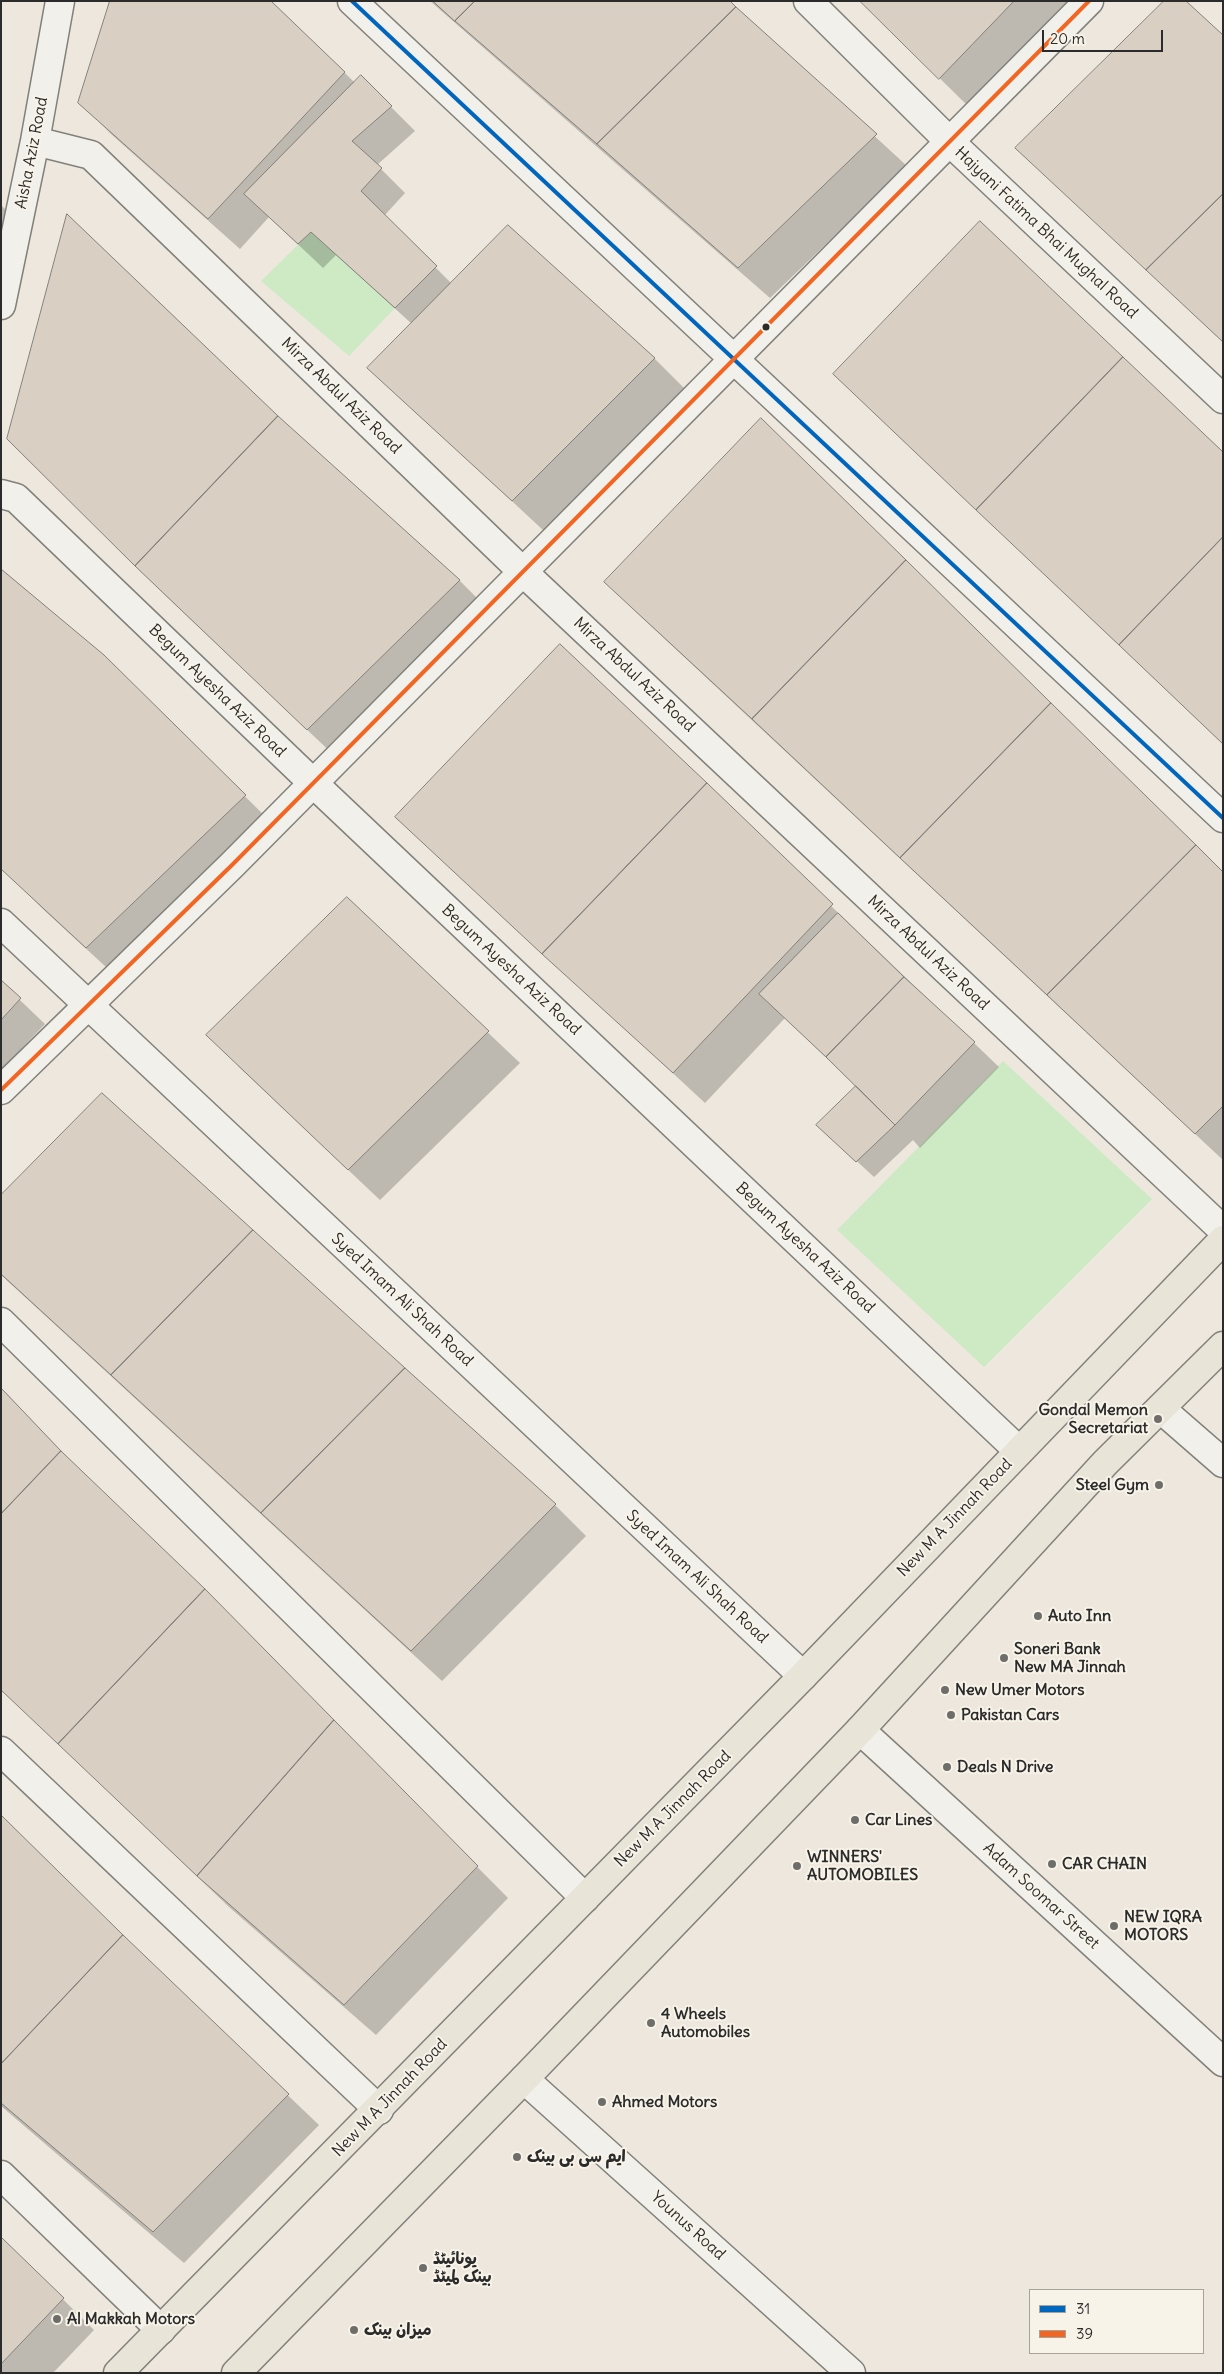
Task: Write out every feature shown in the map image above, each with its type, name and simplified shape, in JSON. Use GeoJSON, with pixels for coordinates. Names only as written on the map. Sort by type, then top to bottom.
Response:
{"type":"FeatureCollection","features":[{"type":"Feature","properties":{"kind":"main road","name":"New M A Jinnah Road"},"geometry":{"type":"LineString","coordinates":[[118,2373],[803,1676],[1223,1240]]}},
{"type":"Feature","properties":{"kind":"main road"},"geometry":{"type":"LineString","coordinates":[[236,2373],[524,2079],[860,1730],[1105,1463],[1223,1346]]}},
{"type":"Feature","properties":{"kind":"street","name":"Aisha Aziz Road"},"geometry":{"type":"LineString","coordinates":[[1,305],[35,141],[60,1]]}},
{"type":"Feature","properties":{"kind":"street"},"geometry":{"type":"LineString","coordinates":[[352,1],[735,358],[1223,818]]}},
{"type":"Feature","properties":{"kind":"street","name":"Hajyani Fatima Bhai Mughal Road"},"geometry":{"type":"LineString","coordinates":[[808,1],[950,142],[1223,399]]}},
{"type":"Feature","properties":{"kind":"street"},"geometry":{"type":"LineString","coordinates":[[1,1090],[313,783],[1089,1]]}},
{"type":"Feature","properties":{"kind":"street","name":"Mirza Abdul Aziz Road"},"geometry":{"type":"LineString","coordinates":[[35,141],[91,155],[523,572],[1223,1230]]}},
{"type":"Feature","properties":{"kind":"street","name":"Begum Ayesha Aziz Road"},"geometry":{"type":"LineString","coordinates":[[1,494],[16,498],[313,783],[1019,1451]]}},
{"type":"Feature","properties":{"kind":"street","name":"Syed Imam Ali Shah Road"},"geometry":{"type":"LineString","coordinates":[[1,923],[803,1676]]}},
{"type":"Feature","properties":{"kind":"street"},"geometry":{"type":"LineString","coordinates":[[1,1322],[585,1898]]}},
{"type":"Feature","properties":{"kind":"street"},"geometry":{"type":"LineString","coordinates":[[1161,1409],[1223,1463]]}},
{"type":"Feature","properties":{"kind":"street","name":"Adam Soomar Street"},"geometry":{"type":"LineString","coordinates":[[860,1730],[1223,2062]]}},
{"type":"Feature","properties":{"kind":"street"},"geometry":{"type":"LineString","coordinates":[[1,1751],[378,2110]]}},
{"type":"Feature","properties":{"kind":"street","name":"Younus Road"},"geometry":{"type":"LineString","coordinates":[[524,2079],[851,2373]]}},
{"type":"Feature","properties":{"kind":"street"},"geometry":{"type":"LineString","coordinates":[[1,2175],[161,2330]]}},
{"type":"Feature","properties":{"kind":"green space"},"geometry":{"type":"Polygon","coordinates":[[[311,232],[395,308],[349,356],[261,281],[311,232]]]}},
{"type":"Feature","properties":{"kind":"green space"},"geometry":{"type":"Polygon","coordinates":[[[1003,1061],[1152,1199],[984,1367],[837,1230],[1003,1061]]]}},
{"type":"Feature","properties":{"kind":"building"},"geometry":{"type":"Polygon","coordinates":[[[110,1],[271,1],[345,72],[208,219],[78,103],[110,1]]]}},
{"type":"Feature","properties":{"kind":"building"},"geometry":{"type":"Polygon","coordinates":[[[433,1],[475,1],[455,21],[433,1]]]}},
{"type":"Feature","properties":{"kind":"building"},"geometry":{"type":"Polygon","coordinates":[[[475,1],[730,1],[736,7],[597,144],[455,21],[475,1]]]}},
{"type":"Feature","properties":{"kind":"building"},"geometry":{"type":"Polygon","coordinates":[[[860,1],[1014,1],[939,79],[860,1]]]}},
{"type":"Feature","properties":{"kind":"building"},"geometry":{"type":"Polygon","coordinates":[[[1164,1],[1186,1],[1223,35],[1223,194],[1146,270],[1015,148],[1164,1]]]}},
{"type":"Feature","properties":{"kind":"building"},"geometry":{"type":"Polygon","coordinates":[[[736,7],[877,134],[738,268],[597,144],[736,7]]]}},
{"type":"Feature","properties":{"kind":"building"},"geometry":{"type":"Polygon","coordinates":[[[361,75],[392,106],[352,141],[382,168],[361,191],[437,266],[395,308],[311,232],[298,244],[244,194],[361,75]]]}},
{"type":"Feature","properties":{"kind":"building"},"geometry":{"type":"Polygon","coordinates":[[[1223,194],[1223,342],[1146,270],[1223,194]]]}},
{"type":"Feature","properties":{"kind":"building"},"geometry":{"type":"Polygon","coordinates":[[[67,214],[278,416],[135,566],[7,439],[67,214]]]}},
{"type":"Feature","properties":{"kind":"building"},"geometry":{"type":"Polygon","coordinates":[[[980,221],[1123,357],[976,510],[833,374],[980,221]]]}},
{"type":"Feature","properties":{"kind":"building"},"geometry":{"type":"Polygon","coordinates":[[[508,225],[655,358],[512,501],[367,368],[508,225]]]}},
{"type":"Feature","properties":{"kind":"building"},"geometry":{"type":"Polygon","coordinates":[[[1123,357],[1223,452],[1223,537],[1119,645],[976,510],[1123,357]]]}},
{"type":"Feature","properties":{"kind":"building"},"geometry":{"type":"Polygon","coordinates":[[[278,416],[460,580],[307,730],[135,566],[278,416]]]}},
{"type":"Feature","properties":{"kind":"building"},"geometry":{"type":"Polygon","coordinates":[[[761,418],[906,560],[752,719],[604,582],[761,418]]]}},
{"type":"Feature","properties":{"kind":"building"},"geometry":{"type":"Polygon","coordinates":[[[1223,537],[1223,744],[1119,645],[1223,537]]]}},
{"type":"Feature","properties":{"kind":"building"},"geometry":{"type":"Polygon","coordinates":[[[906,560],[1051,703],[900,858],[752,719],[906,560]]]}},
{"type":"Feature","properties":{"kind":"building"},"geometry":{"type":"Polygon","coordinates":[[[1,569],[104,655],[246,795],[86,948],[1,869],[1,569]]]}},
{"type":"Feature","properties":{"kind":"building"},"geometry":{"type":"Polygon","coordinates":[[[560,644],[707,783],[542,954],[395,817],[560,644]]]}},
{"type":"Feature","properties":{"kind":"building"},"geometry":{"type":"Polygon","coordinates":[[[1051,703],[1196,845],[1047,995],[900,858],[1051,703]]]}},
{"type":"Feature","properties":{"kind":"building"},"geometry":{"type":"Polygon","coordinates":[[[707,783],[833,904],[673,1073],[542,954],[707,783]]]}},
{"type":"Feature","properties":{"kind":"building"},"geometry":{"type":"Polygon","coordinates":[[[1196,845],[1223,872],[1223,1106],[1195,1134],[1047,995],[1196,845]]]}},
{"type":"Feature","properties":{"kind":"building"},"geometry":{"type":"Polygon","coordinates":[[[347,897],[489,1031],[348,1170],[206,1035],[347,897]]]}},
{"type":"Feature","properties":{"kind":"building"},"geometry":{"type":"Polygon","coordinates":[[[838,913],[904,977],[826,1057],[759,994],[838,913]]]}},
{"type":"Feature","properties":{"kind":"building"},"geometry":{"type":"Polygon","coordinates":[[[904,977],[975,1042],[895,1125],[826,1057],[904,977]]]}},
{"type":"Feature","properties":{"kind":"building"},"geometry":{"type":"Polygon","coordinates":[[[1,980],[21,998],[1,1020],[1,980]]]}},
{"type":"Feature","properties":{"kind":"building"},"geometry":{"type":"Polygon","coordinates":[[[856,1086],[895,1125],[856,1162],[816,1125],[856,1086]]]}},
{"type":"Feature","properties":{"kind":"building"},"geometry":{"type":"Polygon","coordinates":[[[102,1093],[253,1230],[111,1375],[1,1274],[1,1195],[102,1093]]]}},
{"type":"Feature","properties":{"kind":"building"},"geometry":{"type":"Polygon","coordinates":[[[253,1230],[405,1368],[261,1513],[111,1375],[253,1230]]]}},
{"type":"Feature","properties":{"kind":"building"},"geometry":{"type":"Polygon","coordinates":[[[405,1368],[556,1504],[411,1651],[261,1513],[405,1368]]]}},
{"type":"Feature","properties":{"kind":"building"},"geometry":{"type":"Polygon","coordinates":[[[1,1388],[61,1451],[1,1514],[1,1388]]]}},
{"type":"Feature","properties":{"kind":"building"},"geometry":{"type":"Polygon","coordinates":[[[61,1451],[205,1589],[58,1744],[1,1690],[1,1514],[61,1451]]]}},
{"type":"Feature","properties":{"kind":"building"},"geometry":{"type":"Polygon","coordinates":[[[205,1589],[334,1720],[197,1876],[58,1744],[205,1589]]]}},
{"type":"Feature","properties":{"kind":"building"},"geometry":{"type":"Polygon","coordinates":[[[334,1720],[478,1866],[344,2005],[197,1876],[334,1720]]]}},
{"type":"Feature","properties":{"kind":"building"},"geometry":{"type":"Polygon","coordinates":[[[1,1815],[123,1935],[1,2064],[1,1815]]]}},
{"type":"Feature","properties":{"kind":"building"},"geometry":{"type":"Polygon","coordinates":[[[123,1935],[289,2094],[153,2232],[1,2103],[1,2064],[123,1935]]]}},
{"type":"Feature","properties":{"kind":"building"},"geometry":{"type":"Polygon","coordinates":[[[1,2237],[64,2298],[1,2364],[1,2237]]]}},
{"type":"Feature","properties":{"kind":"transit line","name":"31"},"geometry":{"type":"LineString","coordinates":[[352,1],[1223,818]]}},
{"type":"Feature","properties":{"kind":"transit line","name":"39"},"geometry":{"type":"LineString","coordinates":[[1,1090],[232,865],[1089,1]]}},
{"type":"Feature","properties":{"kind":"place","name":"Gondal Memon Secretariat"},"geometry":{"type":"Point","coordinates":[1158,1419]}},
{"type":"Feature","properties":{"kind":"place","name":"Steel Gym"},"geometry":{"type":"Point","coordinates":[1159,1485]}},
{"type":"Feature","properties":{"kind":"place","name":"Auto Inn"},"geometry":{"type":"Point","coordinates":[1038,1616]}},
{"type":"Feature","properties":{"kind":"place","name":"Soneri Bank New MA Jinnah"},"geometry":{"type":"Point","coordinates":[1004,1658]}},
{"type":"Feature","properties":{"kind":"place","name":"New Umer Motors"},"geometry":{"type":"Point","coordinates":[945,1690]}},
{"type":"Feature","properties":{"kind":"place","name":"Pakistan Cars"},"geometry":{"type":"Point","coordinates":[951,1715]}},
{"type":"Feature","properties":{"kind":"place","name":"Deals N Drive"},"geometry":{"type":"Point","coordinates":[947,1767]}},
{"type":"Feature","properties":{"kind":"place","name":"Car Lines"},"geometry":{"type":"Point","coordinates":[855,1820]}},
{"type":"Feature","properties":{"kind":"place","name":"CAR CHAIN"},"geometry":{"type":"Point","coordinates":[1052,1864]}},
{"type":"Feature","properties":{"kind":"place","name":"WINNERS' AUTOMOBILES"},"geometry":{"type":"Point","coordinates":[797,1866]}},
{"type":"Feature","properties":{"kind":"place","name":"NEW IQRA MOTORS"},"geometry":{"type":"Point","coordinates":[1114,1926]}},
{"type":"Feature","properties":{"kind":"place","name":"4 Wheels Automobiles"},"geometry":{"type":"Point","coordinates":[651,2023]}},
{"type":"Feature","properties":{"kind":"place","name":"Ahmed Motors"},"geometry":{"type":"Point","coordinates":[602,2102]}},
{"type":"Feature","properties":{"kind":"place","name":"ایم سی بی بینک"},"geometry":{"type":"Point","coordinates":[517,2157]}},
{"type":"Feature","properties":{"kind":"place","name":"یونائیٹڈ بینک لمیٹڈ"},"geometry":{"type":"Point","coordinates":[423,2268]}},
{"type":"Feature","properties":{"kind":"place","name":"Al Makkah Motors"},"geometry":{"type":"Point","coordinates":[57,2319]}},
{"type":"Feature","properties":{"kind":"place","name":"میزان بینک"},"geometry":{"type":"Point","coordinates":[354,2330]}}]}
